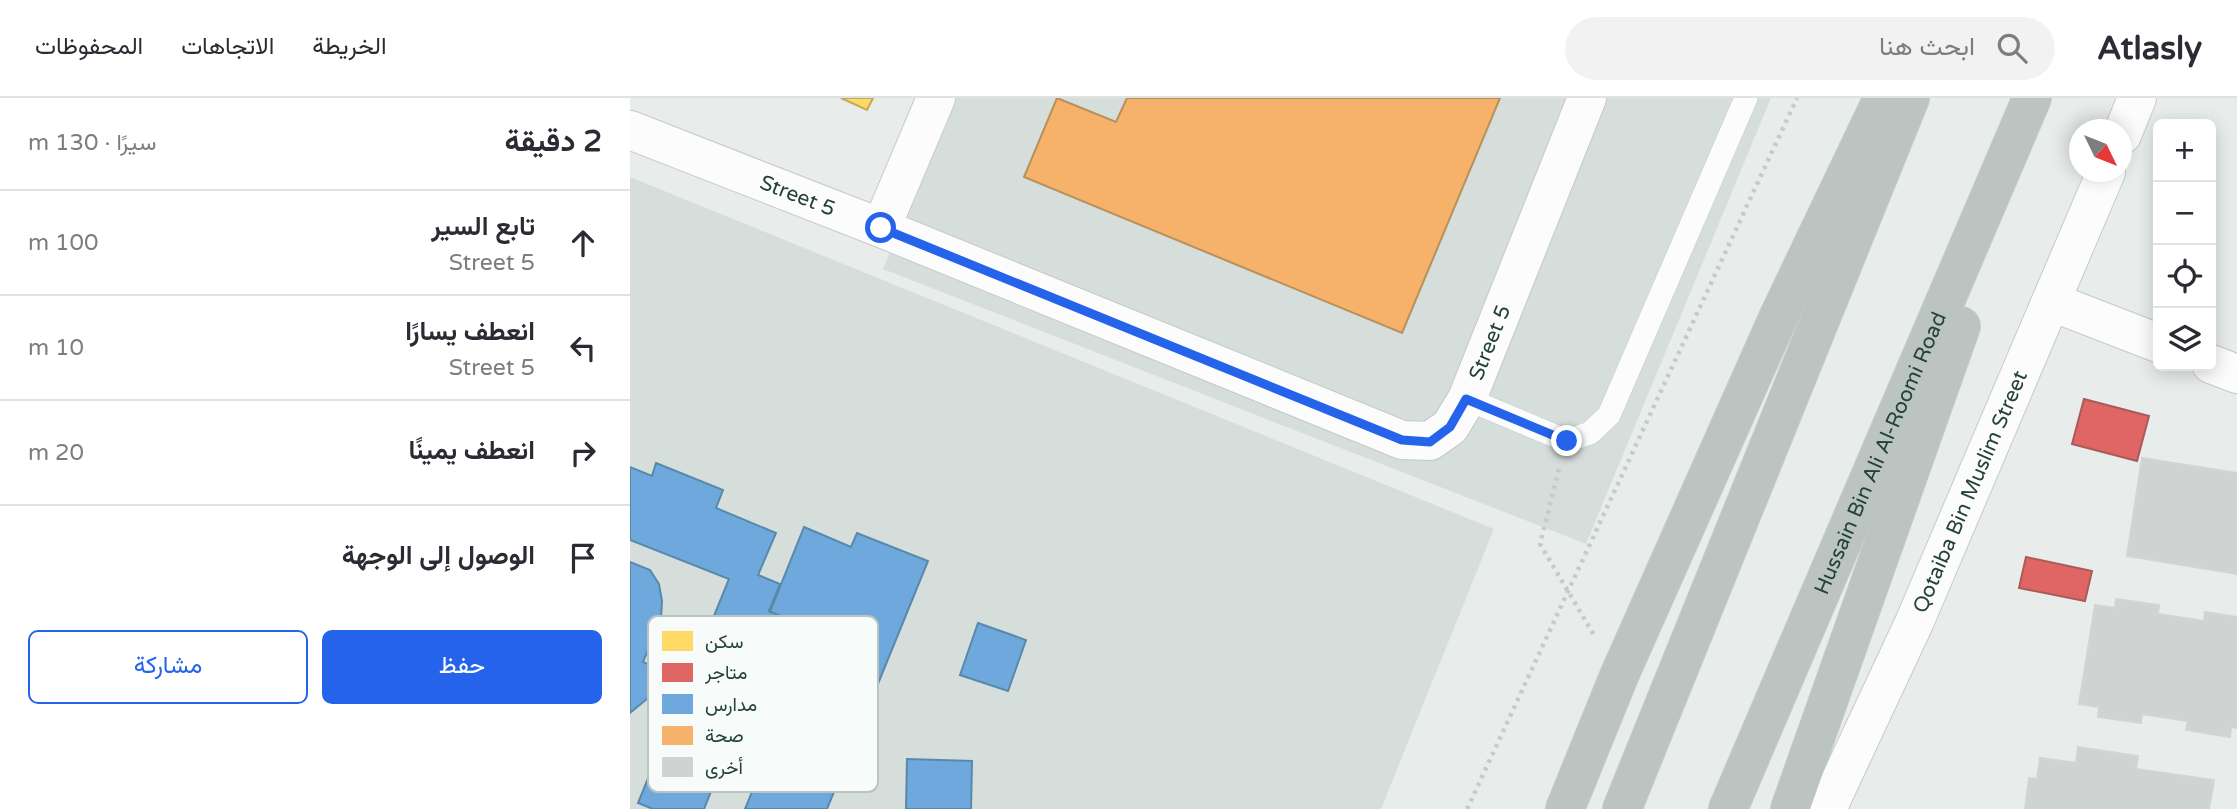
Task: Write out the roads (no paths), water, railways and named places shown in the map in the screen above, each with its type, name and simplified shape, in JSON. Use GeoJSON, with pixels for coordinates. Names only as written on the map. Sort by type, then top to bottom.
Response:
{"type":"FeatureCollection","features":[{"type":"Feature","properties":{"kind":"highway"},"geometry":{"type":"LineString","coordinates":[[1565,809],[1619,676],[1778,318],[1883,98]]}},
{"type":"Feature","properties":{"kind":"highway"},"geometry":{"type":"LineString","coordinates":[[1622,809],[1910,98]]}},
{"type":"Feature","properties":{"kind":"highway","name":"Hussain Bin Ali Al-Roomi Road"},"geometry":{"type":"LineString","coordinates":[[1728,809],[2032,98]]}},
{"type":"Feature","properties":{"kind":"highway"},"geometry":{"type":"LineString","coordinates":[[1790,809],[2042,98]]}},
{"type":"Feature","properties":{"kind":"highway"},"geometry":{"type":"LineString","coordinates":[[1538,809],[1619,676]]}},
{"type":"Feature","properties":{"kind":"street"},"geometry":{"type":"LineString","coordinates":[[881,228],[936,98]]}},
{"type":"Feature","properties":{"kind":"street","name":"Street 5"},"geometry":{"type":"LineString","coordinates":[[630,130],[881,228],[1402,440],[1430,442],[1450,427],[1466,399],[1587,98]]}},
{"type":"Feature","properties":{"kind":"street"},"geometry":{"type":"LineString","coordinates":[[2128,119],[2137,98]]}},
{"type":"Feature","properties":{"kind":"street","name":"Qotaiba Bin Muslim Street"},"geometry":{"type":"LineString","coordinates":[[1828,809],[1914,623],[2102,182]]}},
{"type":"Feature","properties":{"kind":"street"},"geometry":{"type":"LineString","coordinates":[[2052,302],[2153,341]]}},
{"type":"Feature","properties":{"kind":"street"},"geometry":{"type":"LineString","coordinates":[[2216,366],[2237,374]]}},
{"type":"Feature","properties":{"kind":"lane"},"geometry":{"type":"LineString","coordinates":[[1466,399],[1567,441],[1590,433],[1609,415],[1746,98]]}}]}
